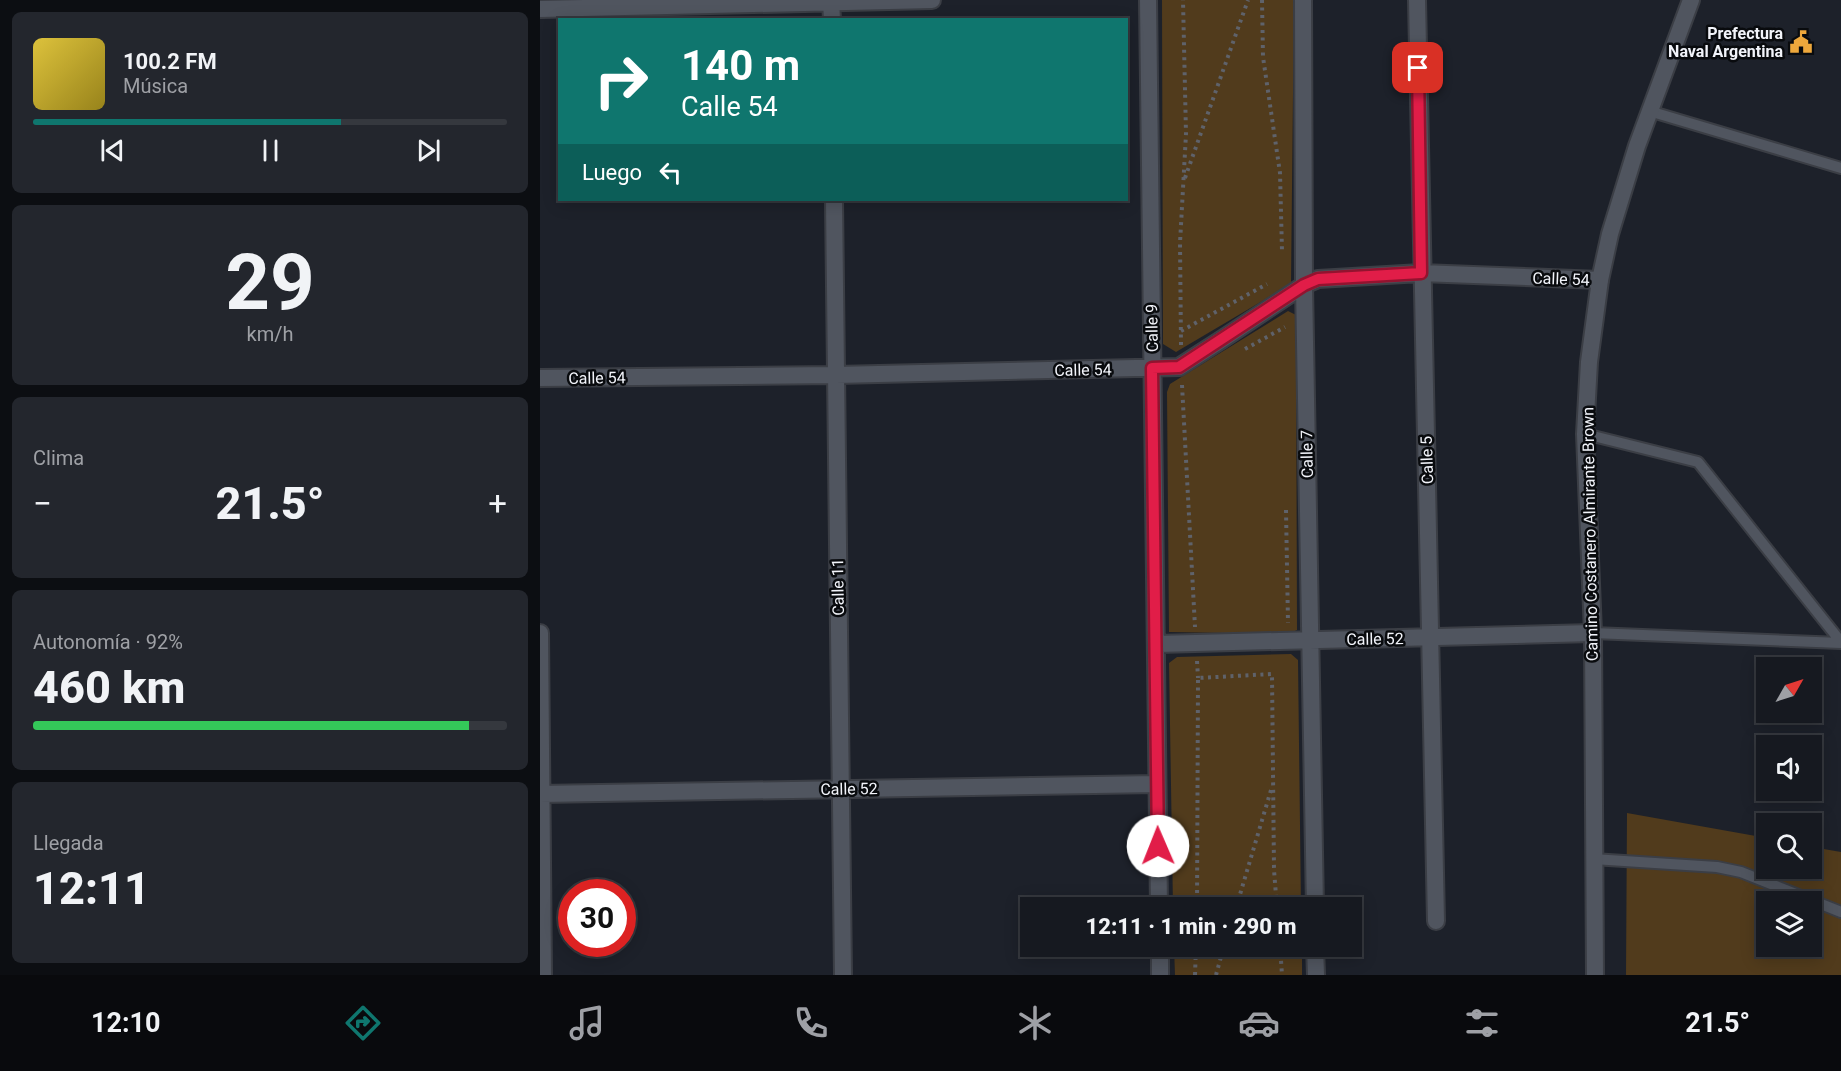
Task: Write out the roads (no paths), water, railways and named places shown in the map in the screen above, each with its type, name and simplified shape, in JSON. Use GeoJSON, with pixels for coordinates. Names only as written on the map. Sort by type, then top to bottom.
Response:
{"type":"FeatureCollection","features":[{"type":"Feature","properties":{"kind":"street"},"geometry":{"type":"LineString","coordinates":[[540,9],[932,0]]}},
{"type":"Feature","properties":{"kind":"street","name":"Calle 9"},"geometry":{"type":"LineString","coordinates":[[1148,0],[1159,897]]}},
{"type":"Feature","properties":{"kind":"street","name":"Calle 7"},"geometry":{"type":"LineString","coordinates":[[1303,0],[1304,285],[1315,897]]}},
{"type":"Feature","properties":{"kind":"street","name":"Calle 5"},"geometry":{"type":"LineString","coordinates":[[1417,0],[1421,273],[1432,638],[1437,921]]}},
{"type":"Feature","properties":{"kind":"street","name":"Camino Costanero Almirante Brown"},"geometry":{"type":"LineString","coordinates":[[1595,975],[1593,633],[1585,434],[1589,362],[1600,280],[1610,234],[1649,111],[1692,0]]}},
{"type":"Feature","properties":{"kind":"street"},"geometry":{"type":"LineString","coordinates":[[831,1],[832,18]]}},
{"type":"Feature","properties":{"kind":"street","name":"Calle 11"},"geometry":{"type":"LineString","coordinates":[[834,201],[843,975]]}},
{"type":"Feature","properties":{"kind":"street","name":"Calle 54"},"geometry":{"type":"LineString","coordinates":[[540,378],[836,375],[1179,367],[1304,285],[1318,279],[1421,273],[1600,280]]}},
{"type":"Feature","properties":{"kind":"street"},"geometry":{"type":"LineString","coordinates":[[540,633],[543,975]]}},
{"type":"Feature","properties":{"kind":"street","name":"Calle 52"},"geometry":{"type":"LineString","coordinates":[[1157,644],[1593,633]]}},
{"type":"Feature","properties":{"kind":"street","name":"Calle 52"},"geometry":{"type":"LineString","coordinates":[[541,794],[1157,784]]}},
{"type":"Feature","properties":{"kind":"street"},"geometry":{"type":"LineString","coordinates":[[1160,957],[1160,975]]}},
{"type":"Feature","properties":{"kind":"street"},"geometry":{"type":"LineString","coordinates":[[1315,957],[1316,975]]}},
{"type":"Feature","properties":{"kind":"lane"},"geometry":{"type":"LineString","coordinates":[[1649,111],[1841,168]]}},
{"type":"Feature","properties":{"kind":"lane"},"geometry":{"type":"LineString","coordinates":[[1585,434],[1698,462],[1841,643]]}},
{"type":"Feature","properties":{"kind":"lane"},"geometry":{"type":"LineString","coordinates":[[1593,633],[1841,643]]}},
{"type":"Feature","properties":{"kind":"lane"},"geometry":{"type":"LineString","coordinates":[[1593,860],[1717,867],[1741,872],[1841,912]]}},
{"type":"Feature","properties":{"kind":"place","name":"Prefectura Naval Argentina"},"geometry":{"type":"Point","coordinates":[1801,42]}}]}
